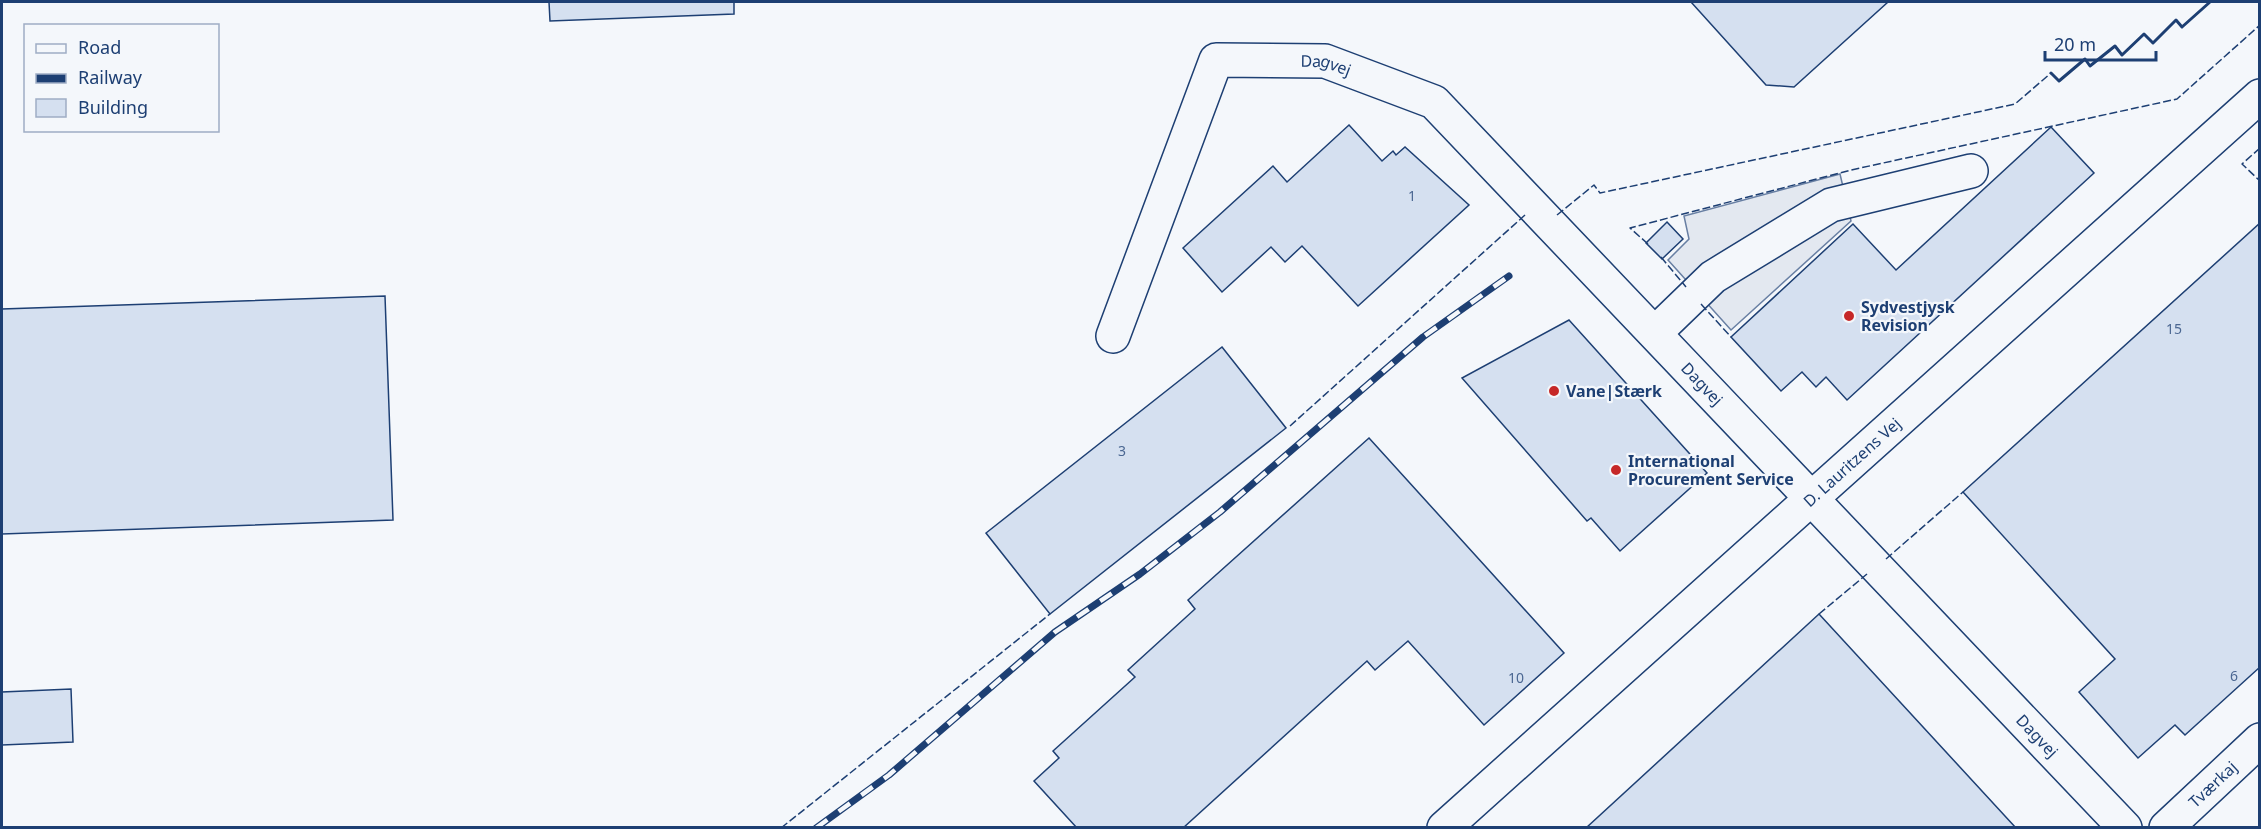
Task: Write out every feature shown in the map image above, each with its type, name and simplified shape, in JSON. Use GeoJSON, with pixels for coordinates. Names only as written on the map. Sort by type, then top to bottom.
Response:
{"type":"FeatureCollection","features":[{"type":"Feature","properties":{"kind":"street","name":"Dagvej"},"geometry":{"type":"LineString","coordinates":[[1113,336],[1216,60],[1325,61],[1434,102],[1812,496],[2125,828]]}},
{"type":"Feature","properties":{"kind":"street","name":"D. Lauritzens Vej"},"geometry":{"type":"LineString","coordinates":[[1444,828],[2259,96]]}},
{"type":"Feature","properties":{"kind":"street"},"geometry":{"type":"LineString","coordinates":[[1656,333],[1713,277],[1831,205],[1971,171]]}},
{"type":"Feature","properties":{"kind":"street","name":"Tværkaj"},"geometry":{"type":"LineString","coordinates":[[2166,828],[2259,740]]}},
{"type":"Feature","properties":{"kind":"shaded area"},"geometry":{"type":"Polygon","coordinates":[[[1840,174],[1851,221],[1731,330],[1668,260],[1689,239],[1684,216],[1840,174]]]}},
{"type":"Feature","properties":{"kind":"building"},"geometry":{"type":"Polygon","coordinates":[[[549,2],[734,2],[734,14],[550,21],[549,2]]]}},
{"type":"Feature","properties":{"kind":"building"},"geometry":{"type":"Polygon","coordinates":[[[1691,2],[1888,2],[1794,87],[1766,85],[1691,2]]]}},
{"type":"Feature","properties":{"kind":"building"},"geometry":{"type":"Polygon","coordinates":[[[1349,125],[1382,161],[1393,151],[1396,155],[1405,147],[1469,205],[1358,306],[1302,246],[1285,262],[1271,247],[1222,292],[1183,248],[1273,166],[1287,182],[1349,125]]]}},
{"type":"Feature","properties":{"kind":"building"},"geometry":{"type":"Polygon","coordinates":[[[2051,127],[2094,173],[1847,400],[1826,377],[1816,387],[1802,372],[1781,391],[1731,337],[1853,224],[1896,270],[2051,127]]]}},
{"type":"Feature","properties":{"kind":"building"},"geometry":{"type":"Polygon","coordinates":[[[1667,222],[1683,239],[1662,259],[1646,243],[1667,222]]]}},
{"type":"Feature","properties":{"kind":"building"},"geometry":{"type":"Polygon","coordinates":[[[2260,223],[2260,667],[2185,735],[2175,725],[2138,758],[2079,692],[2115,659],[1963,492],[2260,223]]]}},
{"type":"Feature","properties":{"kind":"building"},"geometry":{"type":"Polygon","coordinates":[[[385,296],[393,520],[2,534],[2,309],[385,296]]]}},
{"type":"Feature","properties":{"kind":"building"},"geometry":{"type":"Polygon","coordinates":[[[1569,320],[1707,473],[1620,551],[1591,518],[1587,521],[1462,378],[1569,320]]]}},
{"type":"Feature","properties":{"kind":"building"},"geometry":{"type":"Polygon","coordinates":[[[1222,347],[1286,428],[1050,614],[986,533],[1222,347]]]}},
{"type":"Feature","properties":{"kind":"building"},"geometry":{"type":"Polygon","coordinates":[[[1369,438],[1564,653],[1484,725],[1408,641],[1375,670],[1367,661],[1183,828],[1077,828],[1034,781],[1059,758],[1053,751],[1135,677],[1128,670],[1195,609],[1188,600],[1369,438]]]}},
{"type":"Feature","properties":{"kind":"building"},"geometry":{"type":"Polygon","coordinates":[[[1819,614],[2016,828],[1586,828],[1819,614]]]}},
{"type":"Feature","properties":{"kind":"building"},"geometry":{"type":"Polygon","coordinates":[[[71,689],[73,742],[2,745],[2,692],[71,689]]]}},
{"type":"Feature","properties":{"kind":"railway"},"geometry":{"type":"LineString","coordinates":[[816,828],[889,775],[1055,632],[1140,574],[1220,512],[1423,337],[1509,276]]}},
{"type":"Feature","properties":{"kind":"fence"},"geometry":{"type":"LineString","coordinates":[[1648,244],[1630,228],[1851,170],[2177,99],[2260,25]]}},
{"type":"Feature","properties":{"kind":"fence"},"geometry":{"type":"LineString","coordinates":[[1557,215],[1594,185],[1600,193],[2015,104],[2051,73]]}},
{"type":"Feature","properties":{"kind":"fence"},"geometry":{"type":"LineString","coordinates":[[2260,148],[2242,164],[2260,181]]}},
{"type":"Feature","properties":{"kind":"fence"},"geometry":{"type":"LineString","coordinates":[[1290,426],[1525,215]]}},
{"type":"Feature","properties":{"kind":"fence"},"geometry":{"type":"LineString","coordinates":[[1661,257],[1686,287]]}},
{"type":"Feature","properties":{"kind":"fence"},"geometry":{"type":"LineString","coordinates":[[1701,304],[1731,337]]}},
{"type":"Feature","properties":{"kind":"fence"},"geometry":{"type":"LineString","coordinates":[[1886,559],[1963,492]]}},
{"type":"Feature","properties":{"kind":"fence"},"geometry":{"type":"LineString","coordinates":[[1819,614],[1867,574]]}},
{"type":"Feature","properties":{"kind":"fence"},"geometry":{"type":"LineString","coordinates":[[781,828],[1050,614]]}},
{"type":"Feature","properties":{"kind":"wall"},"geometry":{"type":"LineString","coordinates":[[2051,73],[2059,81],[2085,59],[2090,66],[2115,46],[2122,55],[2144,34],[2153,43],[2176,20],[2182,27],[2210,2]]}},
{"type":"Feature","properties":{"kind":"place","name":"Sydvestjysk Revision"},"geometry":{"type":"Point","coordinates":[1849,316]}},
{"type":"Feature","properties":{"kind":"place","name":"Vane|Stærk"},"geometry":{"type":"Point","coordinates":[1554,391]}},
{"type":"Feature","properties":{"kind":"place","name":"International Procurement Service"},"geometry":{"type":"Point","coordinates":[1616,470]}}]}
